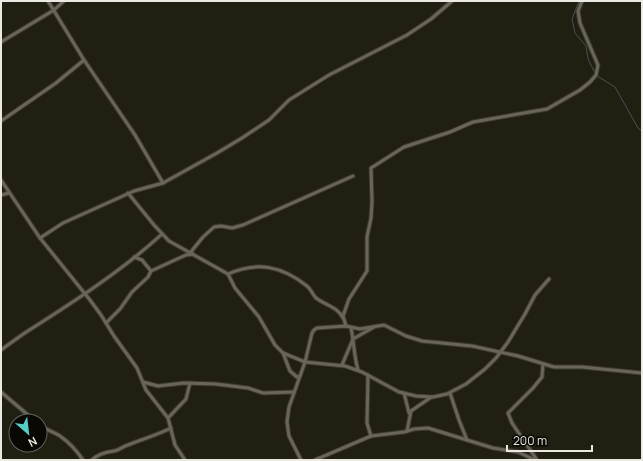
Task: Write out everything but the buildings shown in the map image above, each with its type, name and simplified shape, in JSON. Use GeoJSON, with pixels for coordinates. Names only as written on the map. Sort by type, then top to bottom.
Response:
{"type":"FeatureCollection","features":[{"type":"Feature","properties":{"kind":"street"},"geometry":{"type":"LineString","coordinates":[[48,1],[84,60],[129,125],[163,183]]}},
{"type":"Feature","properties":{"kind":"street"},"geometry":{"type":"LineString","coordinates":[[1,42],[54,10],[64,1]]}},
{"type":"Feature","properties":{"kind":"street"},"geometry":{"type":"LineString","coordinates":[[40,238],[58,225],[99,208],[128,193],[163,183],[242,138],[269,120],[289,100],[308,87],[360,58],[407,35],[431,19],[452,1]]}},
{"type":"Feature","properties":{"kind":"street"},"geometry":{"type":"LineString","coordinates":[[344,320],[344,312],[349,300],[367,271],[367,237],[371,218],[372,202],[371,168],[404,147],[450,132],[473,122],[547,109],[555,106],[594,79],[598,65],[580,23],[578,11],[582,1]]}},
{"type":"Feature","properties":{"kind":"street"},"geometry":{"type":"LineString","coordinates":[[1,121],[56,83],[84,60]]}},
{"type":"Feature","properties":{"kind":"street"},"geometry":{"type":"LineString","coordinates":[[106,324],[132,293],[148,277],[151,271],[191,254],[203,237],[215,226],[232,228],[243,225],[353,176]]}},
{"type":"Feature","properties":{"kind":"street"},"geometry":{"type":"LineString","coordinates":[[1,180],[40,238],[85,293],[137,367],[149,393],[168,418],[175,445],[185,460]]}},
{"type":"Feature","properties":{"kind":"street"},"geometry":{"type":"LineString","coordinates":[[1,196],[9,193]]}},
{"type":"Feature","properties":{"kind":"street"},"geometry":{"type":"LineString","coordinates":[[128,193],[171,243],[228,274],[235,288],[259,317],[275,345],[283,353],[292,374],[297,377],[300,376]]}},
{"type":"Feature","properties":{"kind":"street"},"geometry":{"type":"LineString","coordinates":[[1,350],[31,329],[72,304],[162,234]]}},
{"type":"Feature","properties":{"kind":"street"},"geometry":{"type":"LineString","coordinates":[[134,257],[142,260],[151,271]]}},
{"type":"Feature","properties":{"kind":"street"},"geometry":{"type":"LineString","coordinates":[[228,274],[250,267],[262,267],[279,271],[295,278],[307,286],[316,298],[340,312],[346,326]]}},
{"type":"Feature","properties":{"kind":"street"},"geometry":{"type":"LineString","coordinates":[[283,353],[305,362],[342,365],[358,370],[404,394],[431,397],[450,393],[474,378],[500,353],[525,314],[535,295],[548,279]]}},
{"type":"Feature","properties":{"kind":"street"},"geometry":{"type":"LineString","coordinates":[[301,460],[288,432],[288,415],[294,392],[305,362],[312,333],[315,329],[346,326],[360,329],[375,326],[387,326],[406,336],[422,341],[472,346],[559,367],[582,367],[642,373]]}},
{"type":"Feature","properties":{"kind":"street"},"geometry":{"type":"LineString","coordinates":[[342,365],[353,339],[368,332],[375,326]]}},
{"type":"Feature","properties":{"kind":"street"},"geometry":{"type":"LineString","coordinates":[[351,328],[355,360],[358,370]]}},
{"type":"Feature","properties":{"kind":"street"},"geometry":{"type":"LineString","coordinates":[[536,460],[512,423],[508,413],[542,377],[543,364]]}},
{"type":"Feature","properties":{"kind":"street"},"geometry":{"type":"LineString","coordinates":[[368,375],[368,423],[371,436]]}},
{"type":"Feature","properties":{"kind":"street"},"geometry":{"type":"LineString","coordinates":[[143,382],[158,386],[190,383],[228,385],[248,388],[263,393],[294,392]]}},
{"type":"Feature","properties":{"kind":"street"},"geometry":{"type":"LineString","coordinates":[[168,418],[186,399],[190,383]]}},
{"type":"Feature","properties":{"kind":"street"},"geometry":{"type":"LineString","coordinates":[[1,392],[26,413]]}},
{"type":"Feature","properties":{"kind":"street"},"geometry":{"type":"LineString","coordinates":[[450,393],[467,440]]}},
{"type":"Feature","properties":{"kind":"street"},"geometry":{"type":"LineString","coordinates":[[404,394],[409,415],[407,431]]}},
{"type":"Feature","properties":{"kind":"street"},"geometry":{"type":"LineString","coordinates":[[409,415],[411,411],[431,397]]}},
{"type":"Feature","properties":{"kind":"street"},"geometry":{"type":"LineString","coordinates":[[92,460],[97,455],[115,451],[171,428]]}},
{"type":"Feature","properties":{"kind":"street"},"geometry":{"type":"LineString","coordinates":[[315,460],[371,436],[414,429],[432,428],[493,448],[518,452],[536,460]]}},
{"type":"Feature","properties":{"kind":"street"},"geometry":{"type":"LineString","coordinates":[[48,431],[61,437],[75,449],[83,460]]}},
{"type":"Feature","properties":{"kind":"waterway"},"geometry":{"type":"LineString","coordinates":[[579,1],[572,19],[575,33],[586,46],[588,59],[595,73]]}},
{"type":"Feature","properties":{"kind":"waterway"},"geometry":{"type":"LineString","coordinates":[[597,76],[615,87],[638,128],[642,131]]}}]}
